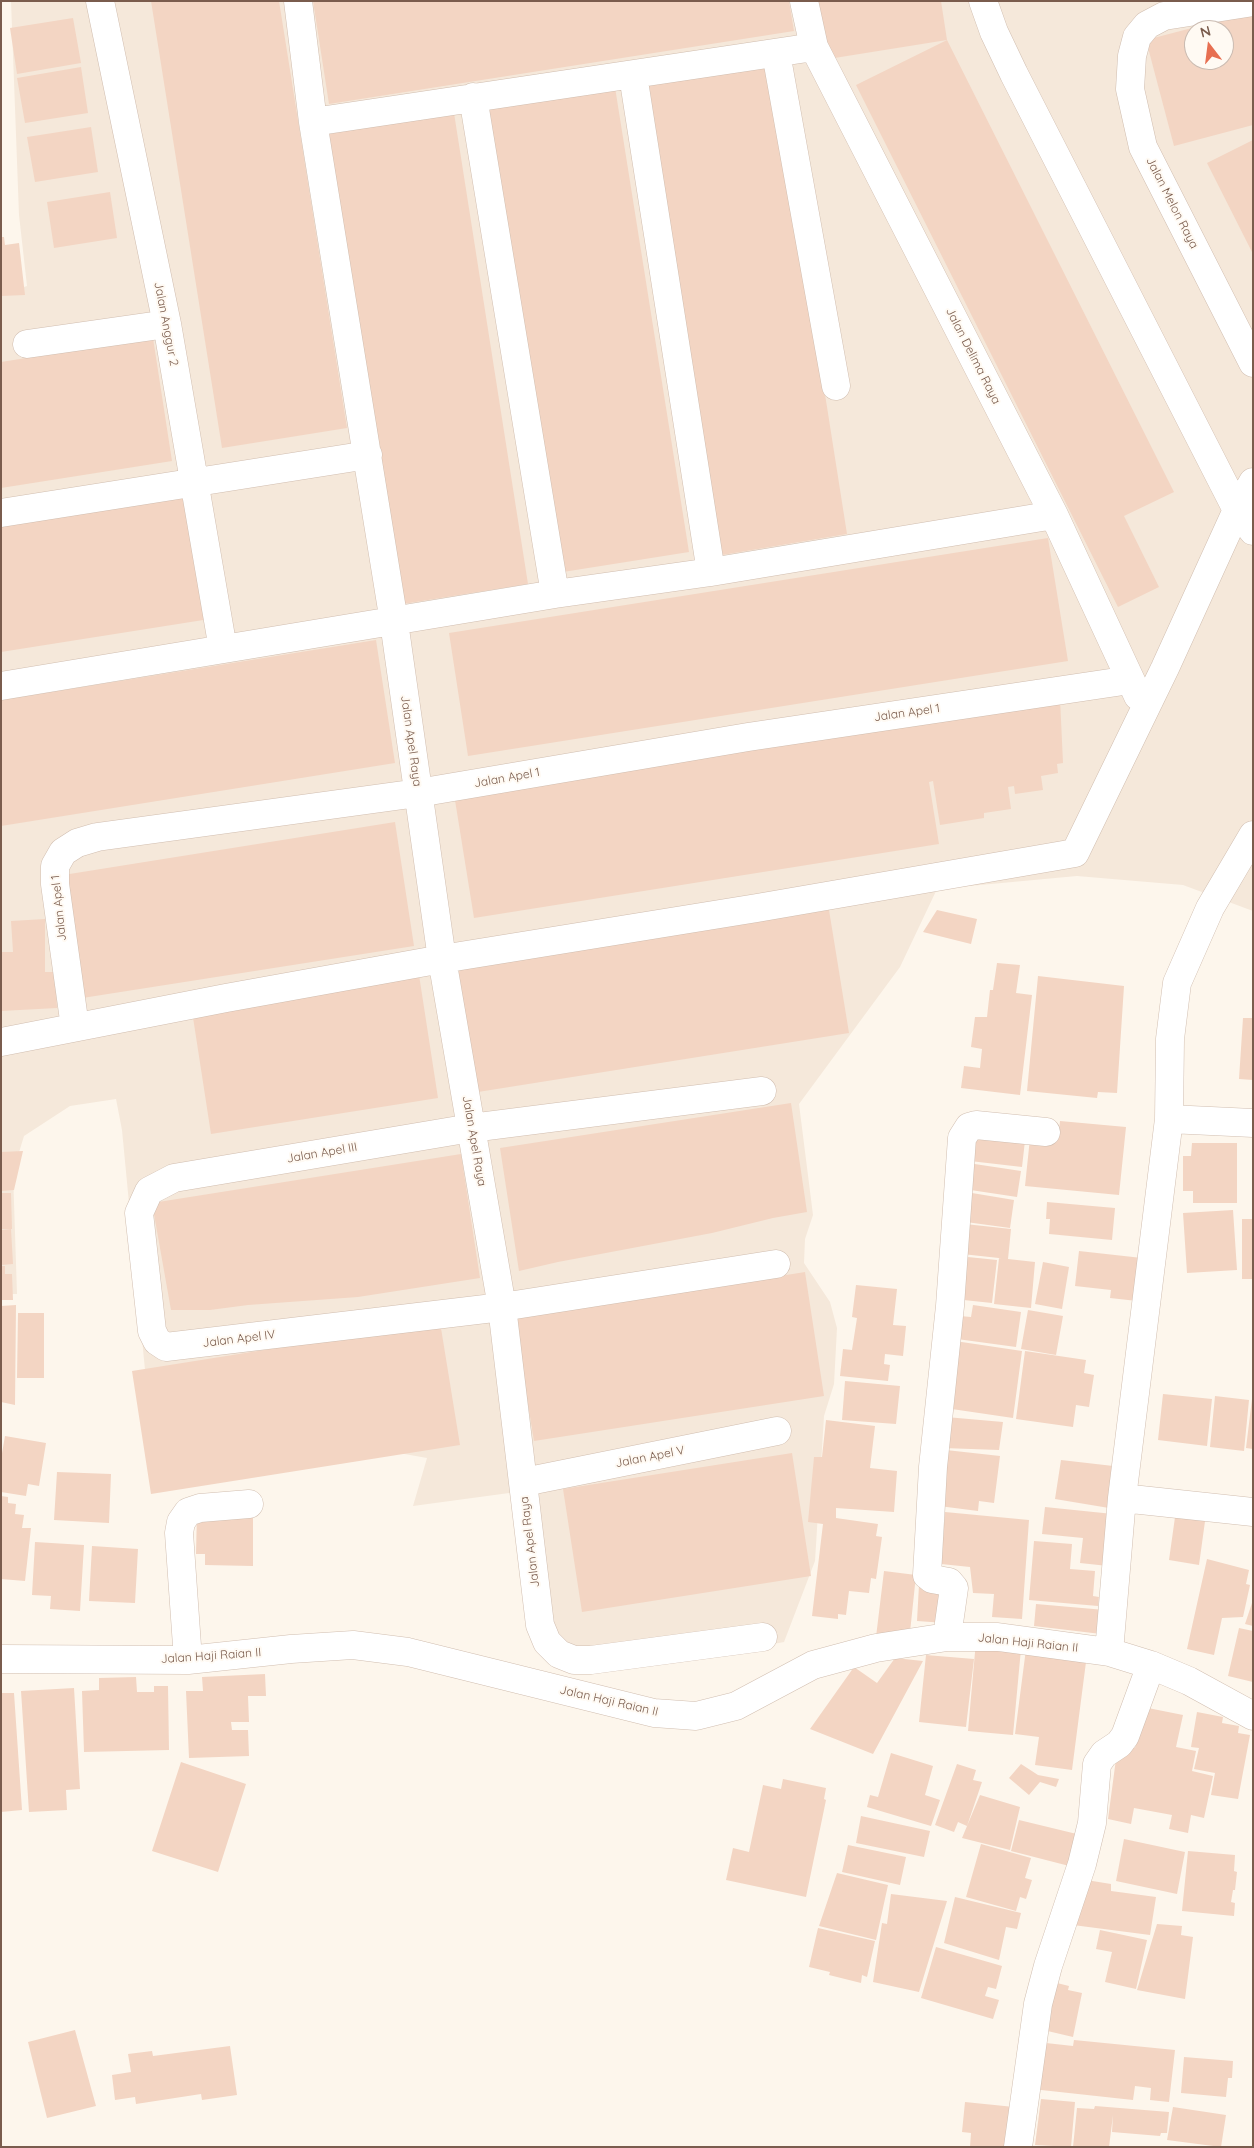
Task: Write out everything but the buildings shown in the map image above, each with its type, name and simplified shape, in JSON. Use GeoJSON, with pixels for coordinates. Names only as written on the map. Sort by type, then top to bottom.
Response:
{"type":"FeatureCollection","features":[{"type":"Feature","properties":{"kind":"street","name":"Jalan Anggur 2"},"geometry":{"type":"LineString","coordinates":[[100,1],[167,324],[223,649]]}},
{"type":"Feature","properties":{"kind":"street","name":"Jalan Apel Raya"},"geometry":{"type":"LineString","coordinates":[[298,1],[313,122],[394,622],[442,959],[502,1307],[540,1625],[547,1642],[559,1654],[574,1660],[592,1660],[763,1637]]}},
{"type":"Feature","properties":{"kind":"street","name":"Jalan Delima Raya"},"geometry":{"type":"LineString","coordinates":[[804,1],[814,47],[1054,515],[1145,711]]}},
{"type":"Feature","properties":{"kind":"street"},"geometry":{"type":"LineString","coordinates":[[983,1],[994,32],[1014,74],[1245,521]]}},
{"type":"Feature","properties":{"kind":"street","name":"Jalan Melon Raya"},"geometry":{"type":"LineString","coordinates":[[1253,2],[1164,16],[1146,25],[1137,37],[1132,56],[1130,89],[1143,147],[1253,363]]}},
{"type":"Feature","properties":{"kind":"street"},"geometry":{"type":"LineString","coordinates":[[313,122],[814,47]]}},
{"type":"Feature","properties":{"kind":"street"},"geometry":{"type":"LineString","coordinates":[[776,53],[836,386]]}},
{"type":"Feature","properties":{"kind":"street"},"geometry":{"type":"LineString","coordinates":[[633,75],[711,572]]}},
{"type":"Feature","properties":{"kind":"street"},"geometry":{"type":"LineString","coordinates":[[473,98],[555,594]]}},
{"type":"Feature","properties":{"kind":"street"},"geometry":{"type":"LineString","coordinates":[[27,344],[167,324]]}},
{"type":"Feature","properties":{"kind":"street"},"geometry":{"type":"LineString","coordinates":[[1,513],[368,455]]}},
{"type":"Feature","properties":{"kind":"street"},"geometry":{"type":"LineString","coordinates":[[1,1042],[226,998],[442,959],[757,908],[1075,853],[1145,711],[1245,521],[1253,482]]}},
{"type":"Feature","properties":{"kind":"street"},"geometry":{"type":"LineString","coordinates":[[1,686],[555,594],[711,572],[1054,515]]}},
{"type":"Feature","properties":{"kind":"street","name":"Jalan Apel 1"},"geometry":{"type":"LineString","coordinates":[[75,1027],[55,884],[55,866],[62,852],[77,843],[97,837],[418,793],[748,737],[1130,680]]}},
{"type":"Feature","properties":{"kind":"street"},"geometry":{"type":"LineString","coordinates":[[1109,1652],[1122,1498],[1169,1120],[1170,1039],[1177,983],[1210,908],[1253,835]]}},
{"type":"Feature","properties":{"kind":"street","name":"Jalan Apel III"},"geometry":{"type":"LineString","coordinates":[[174,1178],[471,1128],[762,1090]]}},
{"type":"Feature","properties":{"kind":"street"},"geometry":{"type":"LineString","coordinates":[[1169,1120],[1253,1123]]}},
{"type":"Feature","properties":{"kind":"street"},"geometry":{"type":"LineString","coordinates":[[947,1637],[954,1588],[949,1582],[932,1579],[927,1575],[933,1467],[950,1306],[962,1138],[969,1127],[976,1125],[1046,1132]]}},
{"type":"Feature","properties":{"kind":"street","name":"Jalan Apel IV"},"geometry":{"type":"LineString","coordinates":[[174,1178],[149,1191],[139,1213],[152,1331],[157,1341],[166,1347],[502,1307]]}},
{"type":"Feature","properties":{"kind":"street"},"geometry":{"type":"LineString","coordinates":[[502,1307],[776,1264]]}},
{"type":"Feature","properties":{"kind":"street","name":"Jalan Apel V"},"geometry":{"type":"LineString","coordinates":[[524,1482],[777,1431]]}},
{"type":"Feature","properties":{"kind":"street"},"geometry":{"type":"LineString","coordinates":[[1122,1498],[1253,1512]]}},
{"type":"Feature","properties":{"kind":"street"},"geometry":{"type":"LineString","coordinates":[[188,1660],[179,1533],[181,1522],[188,1512],[200,1508],[249,1504]]}},
{"type":"Feature","properties":{"kind":"street","name":"Jalan Haji Raian II"},"geometry":{"type":"LineString","coordinates":[[1,1660],[188,1660],[291,1649],[353,1645],[408,1652],[654,1713],[696,1716],[736,1706],[813,1665],[876,1648],[947,1637],[998,1637],[1109,1652],[1151,1665],[1189,1682],[1253,1716]]}},
{"type":"Feature","properties":{"kind":"street"},"geometry":{"type":"LineString","coordinates":[[1018,2147],[1038,2004],[1048,1966],[1082,1864],[1092,1823],[1097,1764],[1104,1754],[1119,1744],[1125,1736],[1151,1665]]}},
{"type":"Feature","properties":{"kind":"shaded area"},"geometry":{"type":"Polygon","coordinates":[[[11,1],[1253,1],[1253,911],[1183,885],[1077,876],[937,889],[900,967],[799,1104],[813,1215],[805,1239],[804,1263],[830,1302],[837,1328],[834,1384],[824,1416],[815,1561],[784,1642],[752,1648],[551,1660],[524,1491],[413,1506],[427,1458],[264,1429],[145,1370],[122,1130],[116,1099],[70,1106],[24,1136],[13,1172],[17,1294],[1,1294],[1,295],[27,286],[19,215],[11,1]]]}}]}
